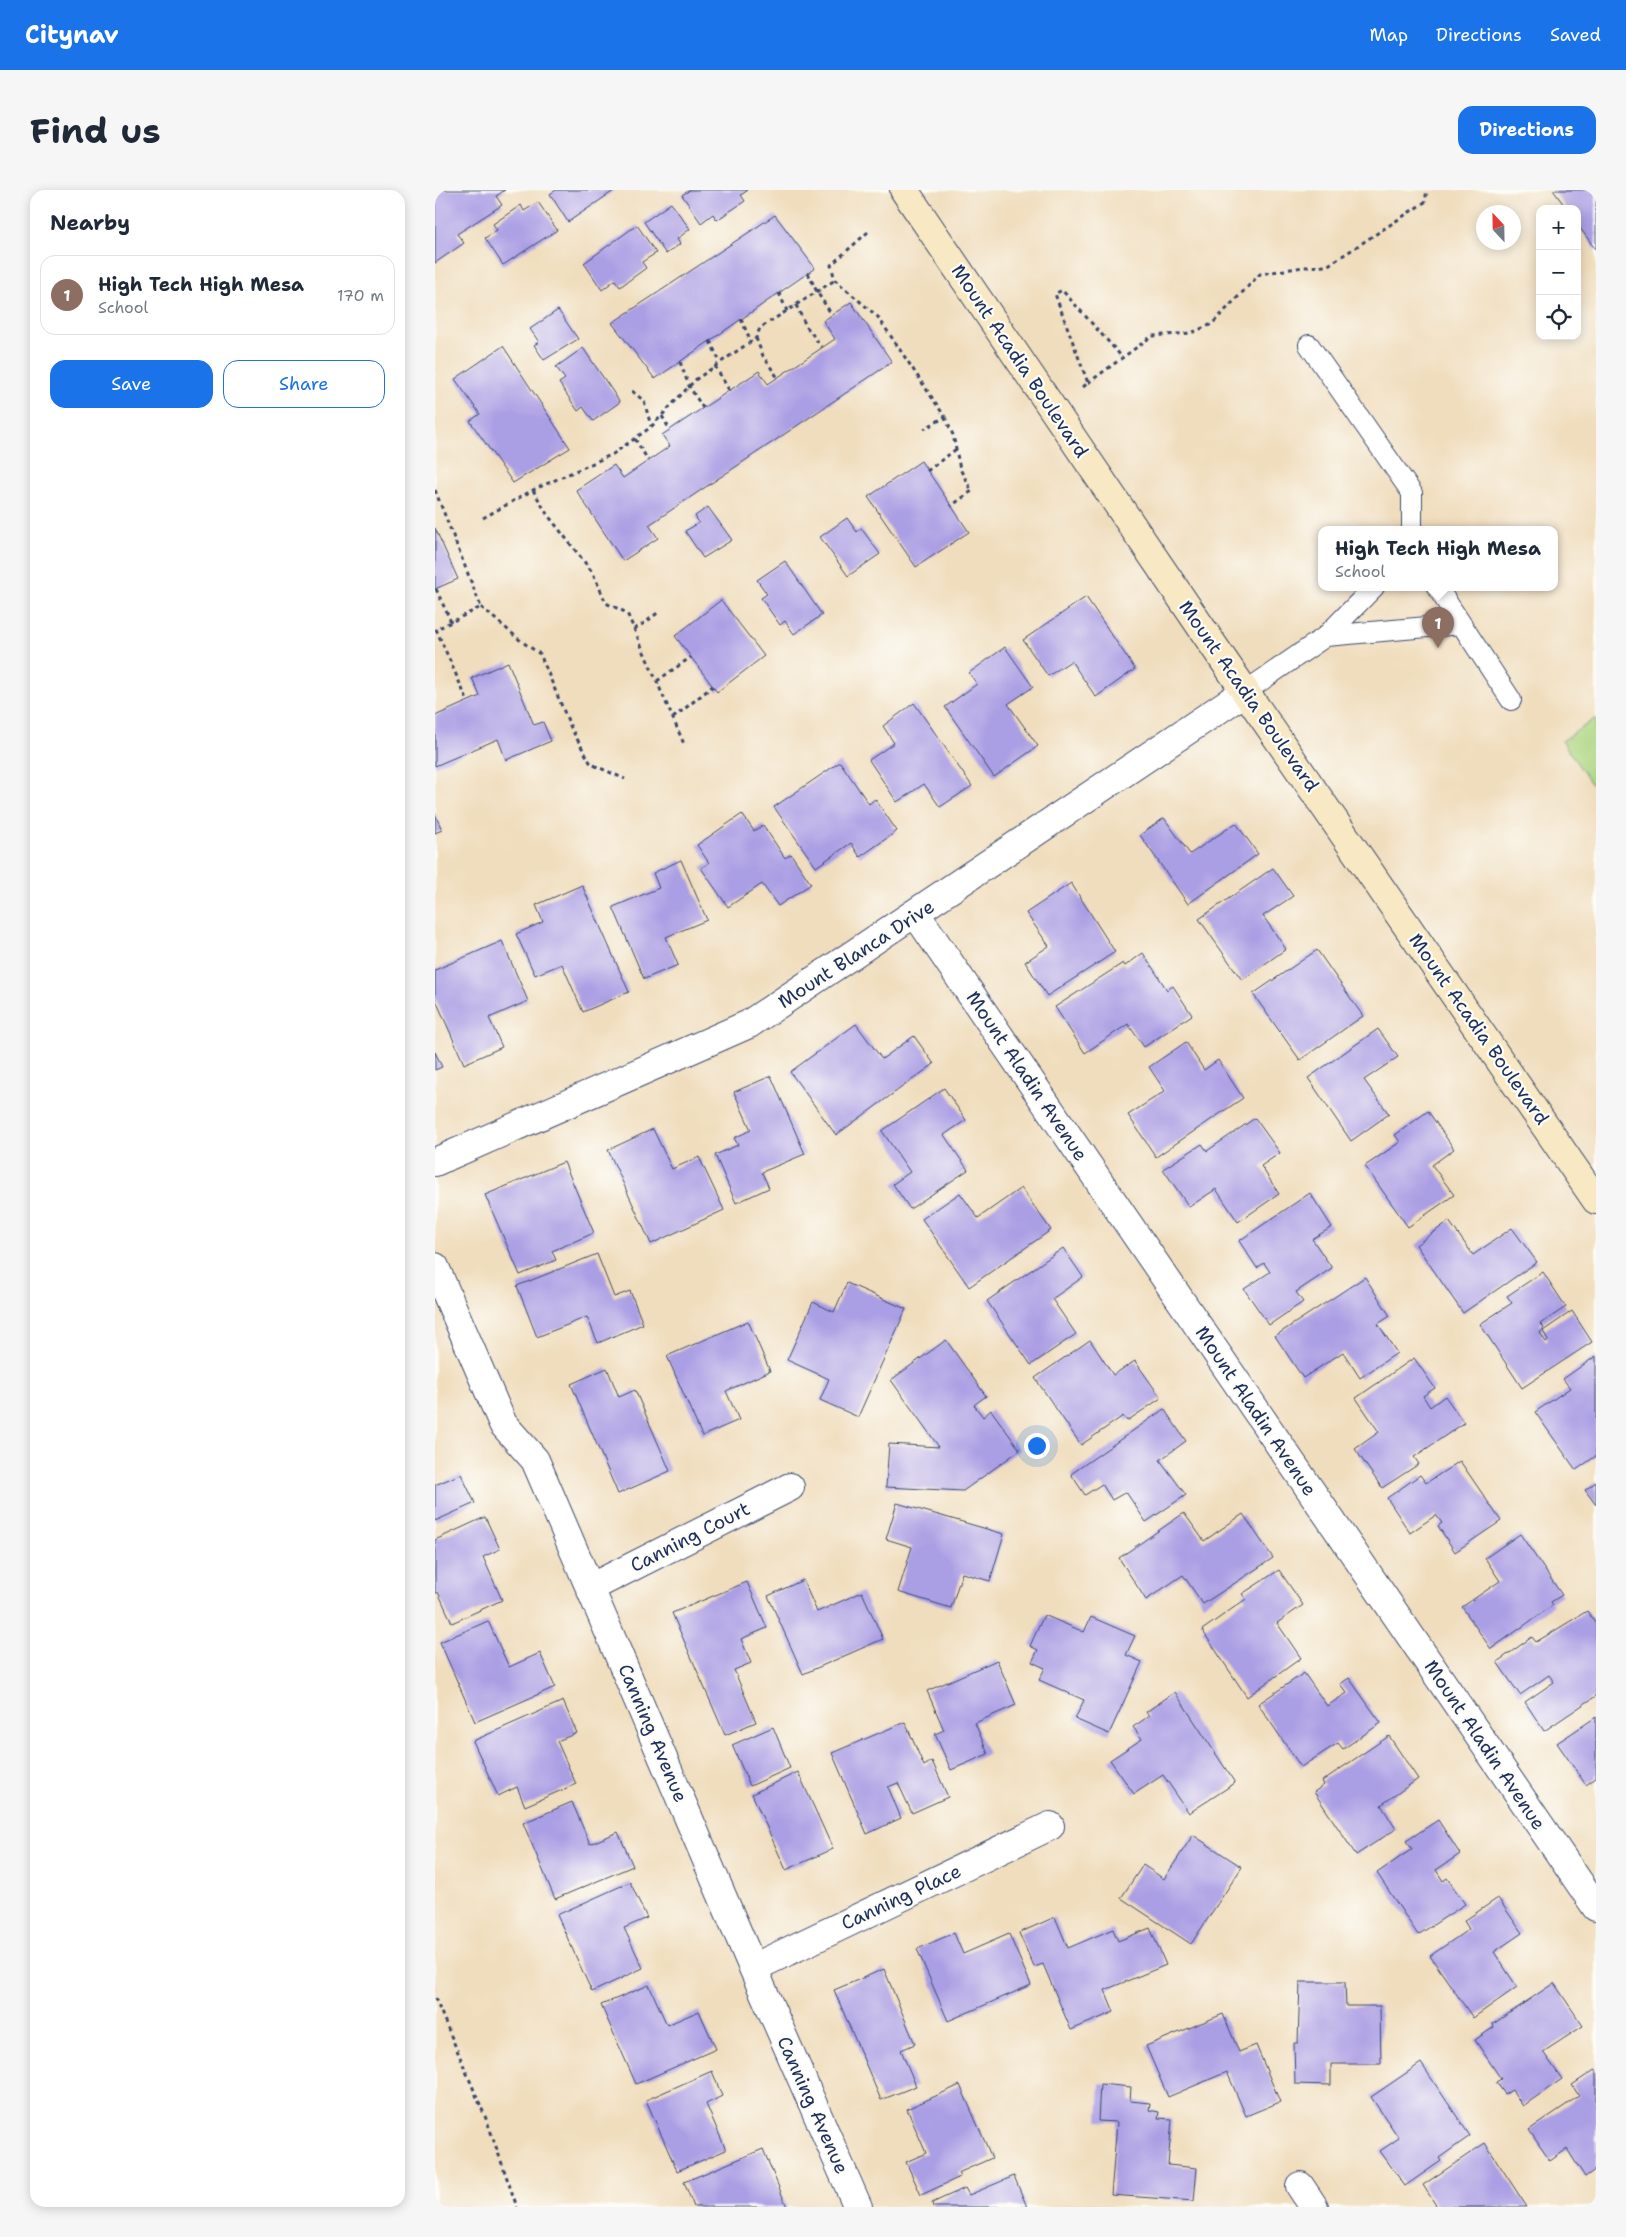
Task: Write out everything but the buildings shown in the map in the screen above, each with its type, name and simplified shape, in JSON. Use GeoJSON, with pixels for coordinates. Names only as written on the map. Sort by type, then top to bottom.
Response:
{"type":"FeatureCollection","features":[{"type":"Feature","properties":{"kind":"main road","name":"Mount Acadia Boulevard"},"geometry":{"type":"LineString","coordinates":[[903,190],[1596,1200]]}},
{"type":"Feature","properties":{"kind":"street","name":"Mount Blanca Drive"},"geometry":{"type":"LineString","coordinates":[[435,1162],[749,1024],[916,914],[1246,691]]}},
{"type":"Feature","properties":{"kind":"street","name":"Mount Aladin Avenue"},"geometry":{"type":"LineString","coordinates":[[916,914],[1596,1907]]}},
{"type":"Feature","properties":{"kind":"street","name":"Canning Avenue"},"geometry":{"type":"LineString","coordinates":[[435,1267],[503,1424],[535,1460],[753,1968],[858,2207]]}},
{"type":"Feature","properties":{"kind":"street","name":"Canning Court"},"geometry":{"type":"LineString","coordinates":[[591,1588],[790,1487]]}},
{"type":"Feature","properties":{"kind":"street","name":"Canning Place"},"geometry":{"type":"LineString","coordinates":[[753,1968],[1050,1826]]}},
{"type":"Feature","properties":{"kind":"lane"},"geometry":{"type":"LineString","coordinates":[[1309,345],[1412,493],[1412,526]]}},
{"type":"Feature","properties":{"kind":"lane"},"geometry":{"type":"LineString","coordinates":[[1246,691],[1326,636],[1370,591]]}},
{"type":"Feature","properties":{"kind":"lane"},"geometry":{"type":"LineString","coordinates":[[1440,591],[1511,700]]}},
{"type":"Feature","properties":{"kind":"lane"},"geometry":{"type":"LineString","coordinates":[[1326,636],[1461,624]]}},
{"type":"Feature","properties":{"kind":"path"},"geometry":{"type":"LineString","coordinates":[[1083,388],[1122,356],[1152,336],[1191,333],[1212,324],[1260,274],[1303,267],[1327,266],[1425,202],[1427,190]]}},
{"type":"Feature","properties":{"kind":"path"},"geometry":{"type":"LineString","coordinates":[[868,232],[831,265],[835,280],[877,317],[945,417],[953,435],[960,469],[972,491],[951,506]]}},
{"type":"Feature","properties":{"kind":"path"},"geometry":{"type":"LineString","coordinates":[[808,273],[817,292],[832,315]]}},
{"type":"Feature","properties":{"kind":"path"},"geometry":{"type":"LineString","coordinates":[[483,518],[533,490],[613,454],[651,427],[689,386],[756,338],[760,328],[835,280]]}},
{"type":"Feature","properties":{"kind":"path"},"geometry":{"type":"LineString","coordinates":[[1088,383],[1055,294],[1062,290],[1122,356]]}},
{"type":"Feature","properties":{"kind":"path"},"geometry":{"type":"LineString","coordinates":[[779,293],[787,311]]}},
{"type":"Feature","properties":{"kind":"path"},"geometry":{"type":"LineString","coordinates":[[796,305],[822,348]]}},
{"type":"Feature","properties":{"kind":"path"},"geometry":{"type":"LineString","coordinates":[[741,319],[751,342]]}},
{"type":"Feature","properties":{"kind":"path"},"geometry":{"type":"LineString","coordinates":[[756,338],[763,356],[778,378]]}},
{"type":"Feature","properties":{"kind":"path"},"geometry":{"type":"LineString","coordinates":[[710,341],[720,362]]}},
{"type":"Feature","properties":{"kind":"path"},"geometry":{"type":"LineString","coordinates":[[679,362],[689,386],[703,408]]}},
{"type":"Feature","properties":{"kind":"path"},"geometry":{"type":"LineString","coordinates":[[715,366],[729,390]]}},
{"type":"Feature","properties":{"kind":"path"},"geometry":{"type":"LineString","coordinates":[[632,391],[644,401],[651,427]]}},
{"type":"Feature","properties":{"kind":"path"},"geometry":{"type":"LineString","coordinates":[[661,416],[670,430]]}},
{"type":"Feature","properties":{"kind":"path"},"geometry":{"type":"LineString","coordinates":[[924,429],[945,417]]}},
{"type":"Feature","properties":{"kind":"path"},"geometry":{"type":"LineString","coordinates":[[635,438],[649,460]]}},
{"type":"Feature","properties":{"kind":"path"},"geometry":{"type":"LineString","coordinates":[[927,471],[955,450]]}},
{"type":"Feature","properties":{"kind":"path"},"geometry":{"type":"LineString","coordinates":[[435,490],[481,607],[521,641],[540,654],[571,728],[591,764],[625,779]]}},
{"type":"Feature","properties":{"kind":"path"},"geometry":{"type":"LineString","coordinates":[[533,490],[547,514],[593,572],[607,603],[627,613],[684,744]]}},
{"type":"Feature","properties":{"kind":"path"},"geometry":{"type":"LineString","coordinates":[[436,589],[451,622]]}},
{"type":"Feature","properties":{"kind":"path"},"geometry":{"type":"LineString","coordinates":[[468,702],[436,630],[481,607]]}},
{"type":"Feature","properties":{"kind":"path"},"geometry":{"type":"LineString","coordinates":[[634,629],[660,611]]}},
{"type":"Feature","properties":{"kind":"path"},"geometry":{"type":"LineString","coordinates":[[657,680],[691,657]]}},
{"type":"Feature","properties":{"kind":"path"},"geometry":{"type":"LineString","coordinates":[[673,718],[713,686]]}},
{"type":"Feature","properties":{"kind":"path"},"geometry":{"type":"LineString","coordinates":[[435,1998],[487,2121],[517,2207]]}},
{"type":"Feature","properties":{"kind":"green space"},"geometry":{"type":"Polygon","coordinates":[[[1596,718],[1596,791],[1562,741],[1596,718]]]}},
{"type":"Feature","properties":{"kind":"place","name":"High Tech High Mesa"},"geometry":{"type":"Point","coordinates":[1438,648]}}]}
